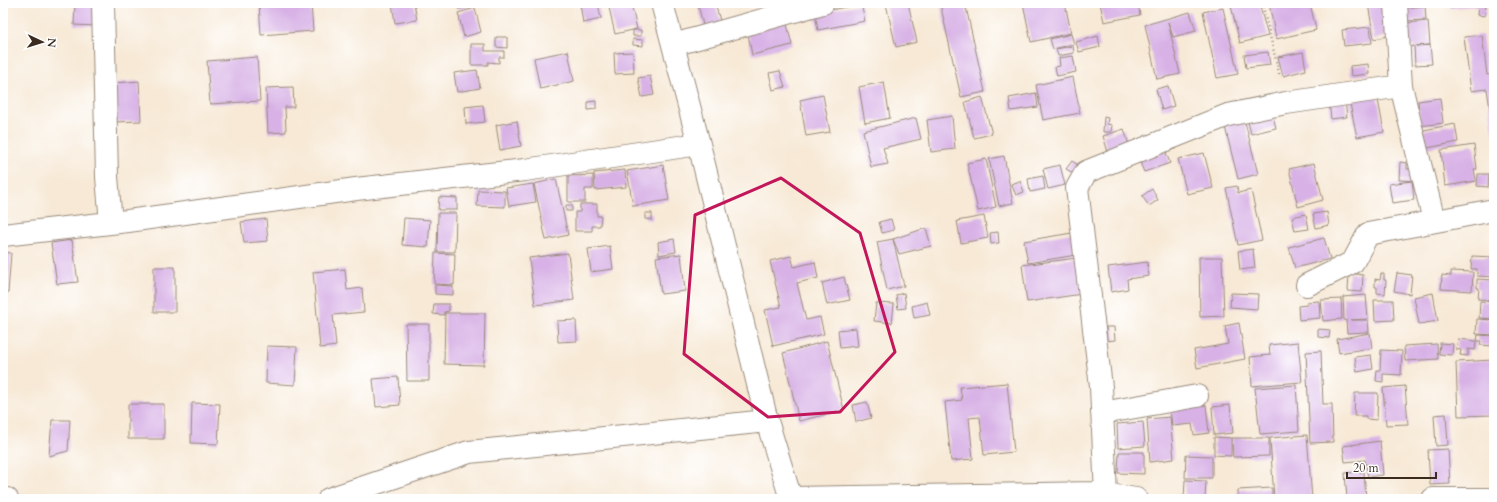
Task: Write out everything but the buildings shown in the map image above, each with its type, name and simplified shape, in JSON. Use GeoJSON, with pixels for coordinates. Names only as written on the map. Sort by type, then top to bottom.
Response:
{"type":"FeatureCollection","features":[{"type":"Feature","properties":{"kind":"street"},"geometry":{"type":"LineString","coordinates":[[103,3],[107,177],[111,223]]}},
{"type":"Feature","properties":{"kind":"street"},"geometry":{"type":"LineString","coordinates":[[662,3],[699,144],[767,421],[791,499],[1095,493],[1136,499]]}},
{"type":"Feature","properties":{"kind":"street"},"geometry":{"type":"LineString","coordinates":[[673,45],[823,3]]}},
{"type":"Feature","properties":{"kind":"street"},"geometry":{"type":"LineString","coordinates":[[1396,3],[1401,86],[1434,221]]}},
{"type":"Feature","properties":{"kind":"street"},"geometry":{"type":"LineString","coordinates":[[1106,495],[1101,386],[1076,188],[1082,177],[1086,172],[1228,115],[1286,103],[1401,86]]}},
{"type":"Feature","properties":{"kind":"street"},"geometry":{"type":"LineString","coordinates":[[3,235],[111,223],[356,189],[525,170],[699,144]]}},
{"type":"Feature","properties":{"kind":"street"},"geometry":{"type":"LineString","coordinates":[[1307,285],[1353,262],[1368,234],[1494,210]]}},
{"type":"Feature","properties":{"kind":"street"},"geometry":{"type":"LineString","coordinates":[[1102,413],[1197,396]]}},
{"type":"Feature","properties":{"kind":"street"},"geometry":{"type":"LineString","coordinates":[[329,499],[469,452],[767,421]]}},
{"type":"Feature","properties":{"kind":"street"},"geometry":{"type":"LineString","coordinates":[[1433,499],[1492,499],[1494,492]]}},
{"type":"Feature","properties":{"kind":"path"},"geometry":{"type":"LineString","coordinates":[[1262,3],[1286,103]]}},
{"type":"Feature","properties":{"kind":"highlighted area"},"geometry":{"type":"Polygon","coordinates":[[[781,178],[860,233],[895,352],[840,412],[768,417],[684,354],[695,215],[781,178]]]}}]}
